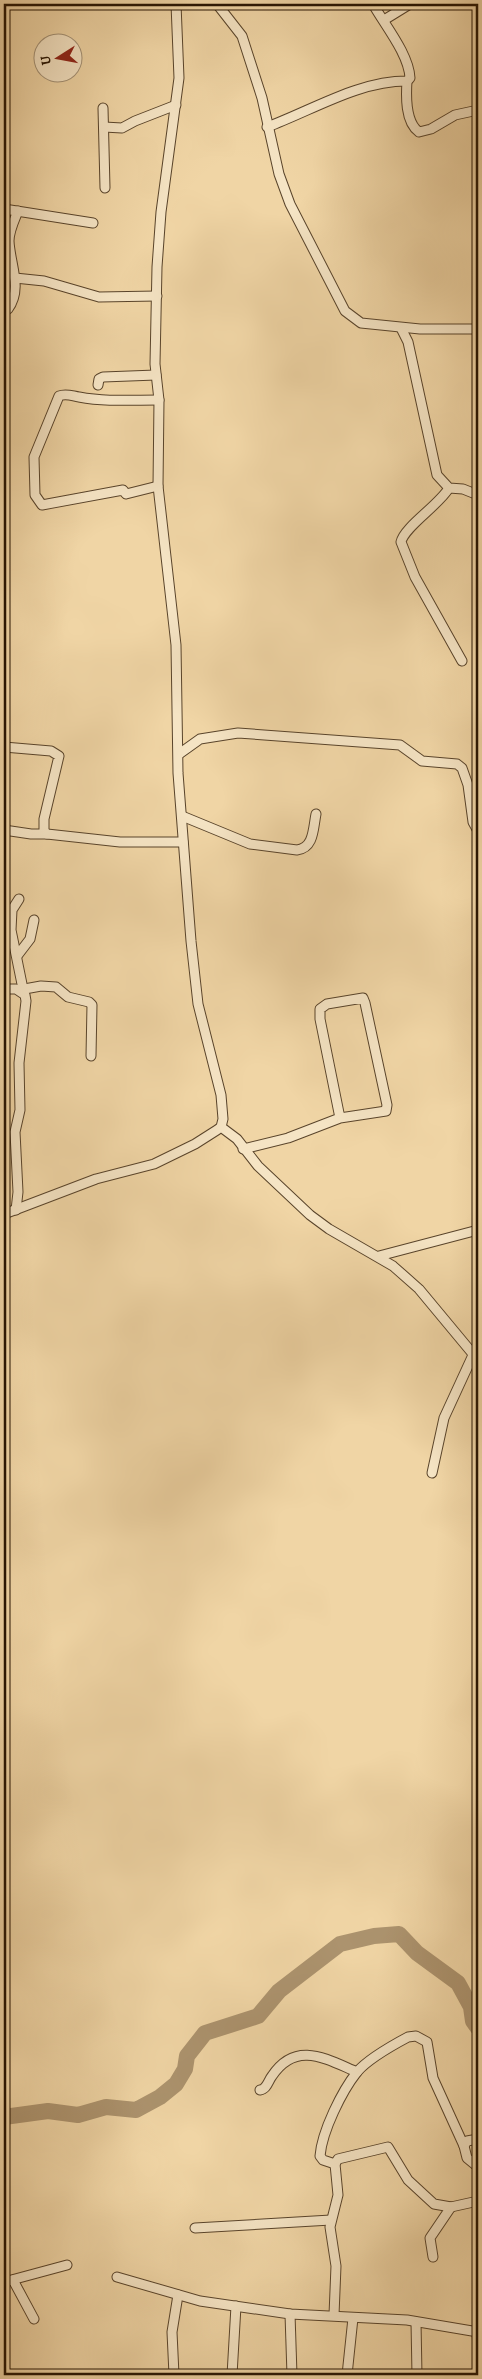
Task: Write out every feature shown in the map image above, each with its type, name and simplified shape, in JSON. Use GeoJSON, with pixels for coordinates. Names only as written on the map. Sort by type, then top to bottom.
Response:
{"type":"FeatureCollection","features":[{"type":"Feature","properties":{"kind":"street"},"geometry":{"type":"LineString","coordinates":[[4,1214],[96,1179],[154,1164],[195,1144],[221,1126],[223,1113],[221,1095],[198,1004],[182,842],[176,645],[158,486],[157,296],[161,212],[179,78],[176,4]]}},
{"type":"Feature","properties":{"kind":"street"},"geometry":{"type":"LineString","coordinates":[[217,4],[242,36],[250,54],[262,98],[278,174],[290,204],[345,311],[361,323],[401,328],[478,329]]}},
{"type":"Feature","properties":{"kind":"street"},"geometry":{"type":"LineString","coordinates":[[373,4],[384,20],[408,70],[410,78],[407,81],[406,97],[414,128],[419,132],[431,130],[455,115],[478,110]]}},
{"type":"Feature","properties":{"kind":"street"},"geometry":{"type":"LineString","coordinates":[[384,20],[410,4]]}},
{"type":"Feature","properties":{"kind":"street"},"geometry":{"type":"LineString","coordinates":[[267,127],[370,86],[391,81],[407,81]]}},
{"type":"Feature","properties":{"kind":"street"},"geometry":{"type":"LineString","coordinates":[[104,127],[122,128],[176,105]]}},
{"type":"Feature","properties":{"kind":"street"},"geometry":{"type":"LineString","coordinates":[[103,108],[105,188]]}},
{"type":"Feature","properties":{"kind":"street"},"geometry":{"type":"LineString","coordinates":[[4,209],[93,223]]}},
{"type":"Feature","properties":{"kind":"street"},"geometry":{"type":"LineString","coordinates":[[4,310],[8,309],[12,304],[15,295],[15,278],[9,239],[18,211]]}},
{"type":"Feature","properties":{"kind":"street"},"geometry":{"type":"LineString","coordinates":[[15,278],[44,281],[99,297],[157,296]]}},
{"type":"Feature","properties":{"kind":"street"},"geometry":{"type":"LineString","coordinates":[[401,328],[408,342],[434,466],[440,481],[448,488],[478,495]]}},
{"type":"Feature","properties":{"kind":"street"},"geometry":{"type":"LineString","coordinates":[[98,385],[99,379],[103,377],[156,376]]}},
{"type":"Feature","properties":{"kind":"street"},"geometry":{"type":"LineString","coordinates":[[158,486],[126,494],[123,490],[42,505],[35,494],[34,457],[59,396],[66,394],[119,402],[159,400]]}},
{"type":"Feature","properties":{"kind":"street"},"geometry":{"type":"LineString","coordinates":[[448,488],[441,500],[404,534],[401,542],[415,577],[462,661]]}},
{"type":"Feature","properties":{"kind":"street"},"geometry":{"type":"LineString","coordinates":[[179,754],[200,739],[238,733],[400,745],[422,761],[457,764],[462,768],[468,785],[472,822],[478,831]]}},
{"type":"Feature","properties":{"kind":"street"},"geometry":{"type":"LineString","coordinates":[[4,748],[51,751],[59,756],[44,819],[44,831],[47,834]]}},
{"type":"Feature","properties":{"kind":"street"},"geometry":{"type":"LineString","coordinates":[[182,816],[250,844],[304,850],[310,844],[316,814]]}},
{"type":"Feature","properties":{"kind":"street"},"geometry":{"type":"LineString","coordinates":[[4,830],[120,842],[182,842]]}},
{"type":"Feature","properties":{"kind":"street"},"geometry":{"type":"LineString","coordinates":[[16,1210],[18,1192],[15,1132],[20,1110],[19,1063],[26,1001],[25,995],[21,990],[11,918],[12,910],[19,900]]}},
{"type":"Feature","properties":{"kind":"street"},"geometry":{"type":"LineString","coordinates":[[16,956],[30,939],[34,920]]}},
{"type":"Feature","properties":{"kind":"street"},"geometry":{"type":"LineString","coordinates":[[4,989],[21,990],[42,986],[56,988],[68,997],[89,1002],[92,1005],[91,1056]]}},
{"type":"Feature","properties":{"kind":"street"},"geometry":{"type":"LineString","coordinates":[[243,1148],[288,1138],[340,1118],[380,1113],[388,1108],[366,1003],[363,998],[327,1004],[320,1009],[320,1018],[340,1118]]}},
{"type":"Feature","properties":{"kind":"street"},"geometry":{"type":"LineString","coordinates":[[221,1126],[236,1139],[258,1166],[315,1219],[329,1229],[379,1256],[419,1290],[455,1330],[476,1357],[444,1418],[432,1473]]}},
{"type":"Feature","properties":{"kind":"street"},"geometry":{"type":"LineString","coordinates":[[379,1256],[478,1230]]}},
{"type":"Feature","properties":{"kind":"street"},"geometry":{"type":"LineString","coordinates":[[335,2164],[323,2160],[320,2156],[320,2150],[338,2104],[357,2072],[365,2064],[408,2037],[416,2036],[427,2042],[433,2078],[464,2146],[467,2158],[478,2167]]}},
{"type":"Feature","properties":{"kind":"street"},"geometry":{"type":"LineString","coordinates":[[260,2090],[267,2085],[278,2068],[296,2056],[305,2054],[315,2055],[357,2072]]}},
{"type":"Feature","properties":{"kind":"street"},"geometry":{"type":"LineString","coordinates":[[464,2146],[467,2141],[478,2139]]}},
{"type":"Feature","properties":{"kind":"street"},"geometry":{"type":"LineString","coordinates":[[334,2316],[336,2266],[331,2220],[338,2195],[335,2164],[338,2159],[388,2147],[408,2180],[434,2204],[451,2207],[478,2201]]}},
{"type":"Feature","properties":{"kind":"street"},"geometry":{"type":"LineString","coordinates":[[433,2256],[430,2238],[451,2207]]}},
{"type":"Feature","properties":{"kind":"street"},"geometry":{"type":"LineString","coordinates":[[194,2228],[331,2220]]}},
{"type":"Feature","properties":{"kind":"street"},"geometry":{"type":"LineString","coordinates":[[4,2282],[67,2265]]}},
{"type":"Feature","properties":{"kind":"street"},"geometry":{"type":"LineString","coordinates":[[117,2277],[200,2301],[290,2314],[416,2322],[477,2332],[478,2349]]}},
{"type":"Feature","properties":{"kind":"street"},"geometry":{"type":"LineString","coordinates":[[14,2280],[34,2319]]}},
{"type":"Feature","properties":{"kind":"street"},"geometry":{"type":"LineString","coordinates":[[174,2375],[172,2332],[178,2295]]}},
{"type":"Feature","properties":{"kind":"street"},"geometry":{"type":"LineString","coordinates":[[232,2375],[236,2306]]}},
{"type":"Feature","properties":{"kind":"street"},"geometry":{"type":"LineString","coordinates":[[290,2314],[292,2375]]}},
{"type":"Feature","properties":{"kind":"street"},"geometry":{"type":"LineString","coordinates":[[347,2375],[352,2318]]}},
{"type":"Feature","properties":{"kind":"street"},"geometry":{"type":"LineString","coordinates":[[416,2322],[418,2375]]}},
{"type":"Feature","properties":{"kind":"waterway"},"geometry":{"type":"LineString","coordinates":[[4,2117],[48,2111],[78,2115],[106,2107],[136,2110],[160,2097],[176,2084],[185,2069],[187,2056],[205,2033],[258,2016],[279,1991],[340,1944],[374,1936],[399,1934],[417,1953],[458,1983],[471,2007],[473,2021],[478,2028]]}}]}
